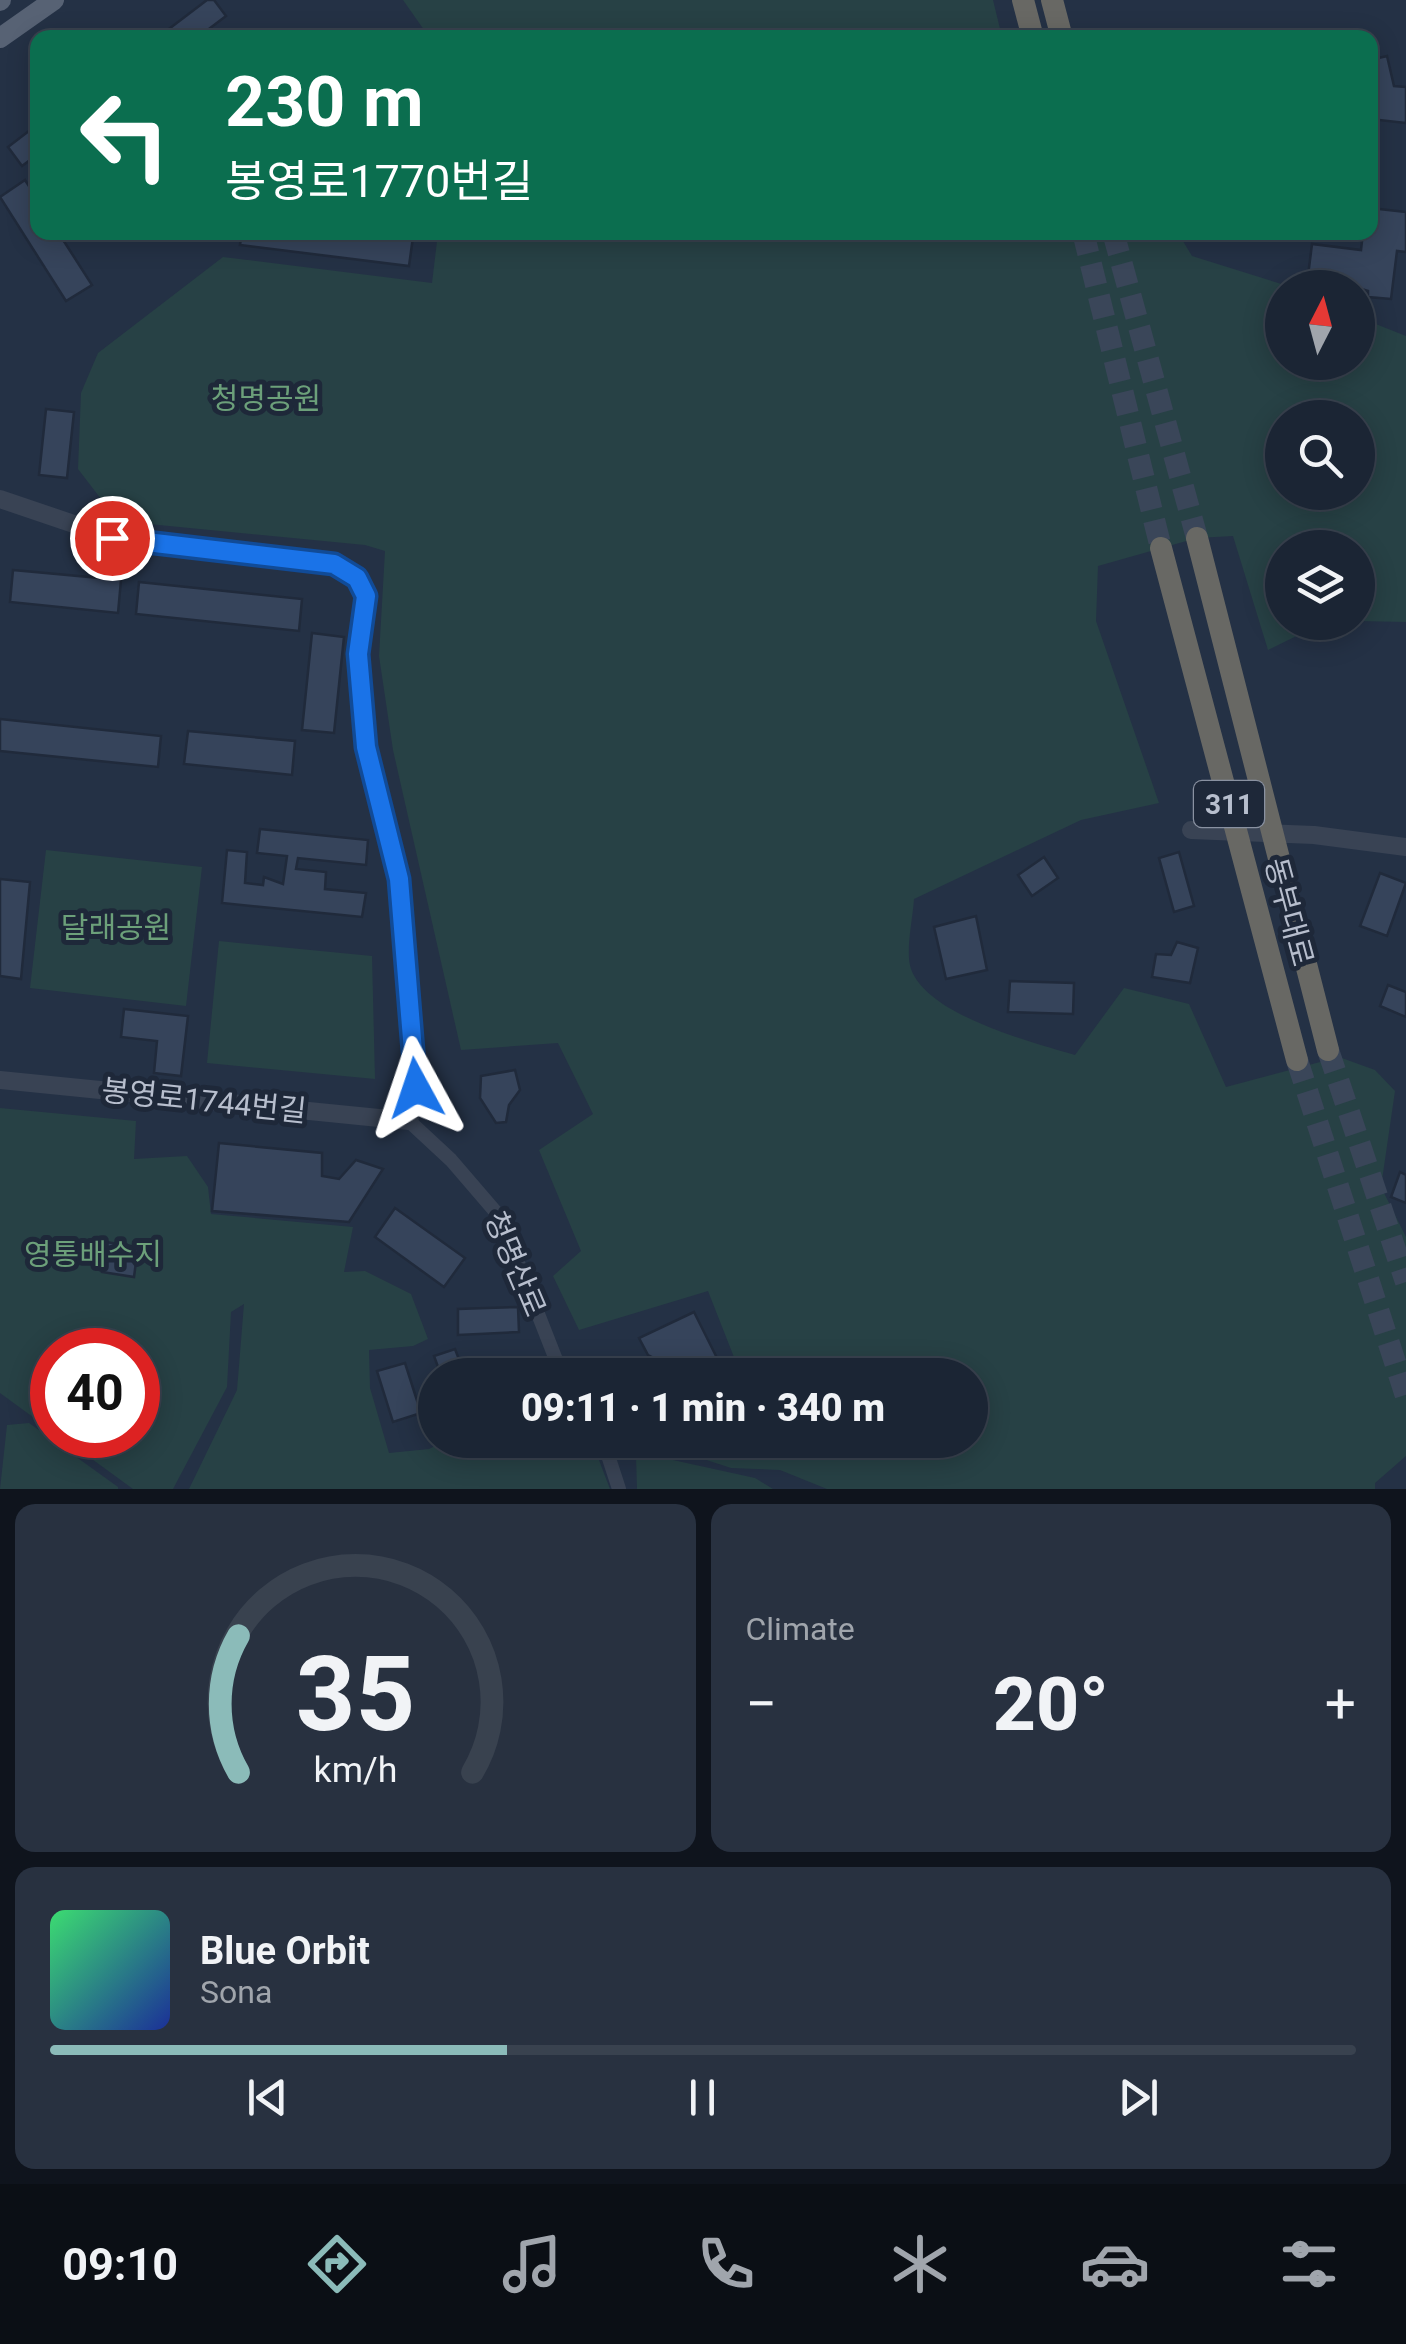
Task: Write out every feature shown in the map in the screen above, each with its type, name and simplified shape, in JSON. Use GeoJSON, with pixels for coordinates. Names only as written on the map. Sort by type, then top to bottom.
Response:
{"type":"FeatureCollection","features":[{"type":"Feature","properties":{"kind":"highway"},"geometry":{"type":"LineString","coordinates":[[1023,0],[1030,30]]}},
{"type":"Feature","properties":{"kind":"highway"},"geometry":{"type":"LineString","coordinates":[[1052,0],[1060,30]]}},
{"type":"Feature","properties":{"kind":"highway","name":"동부대로"},"geometry":{"type":"LineString","coordinates":[[1197,538],[1328,1050]]}},
{"type":"Feature","properties":{"kind":"highway","name":"동부대로"},"geometry":{"type":"LineString","coordinates":[[1160,548],[1298,1060]]}},
{"type":"Feature","properties":{"kind":"main road"},"geometry":{"type":"LineString","coordinates":[[0,38],[54,0]]}},
{"type":"Feature","properties":{"kind":"street"},"geometry":{"type":"LineString","coordinates":[[0,499],[112,538],[334,564],[357,578],[366,596],[358,654],[366,747],[399,879],[416,1088],[409,1121]]}},
{"type":"Feature","properties":{"kind":"street"},"geometry":{"type":"LineString","coordinates":[[1191,830],[1314,835],[1406,846]]}},
{"type":"Feature","properties":{"kind":"street","name":"봉영로1744번길"},"geometry":{"type":"LineString","coordinates":[[0,1080],[409,1121]]}},
{"type":"Feature","properties":{"kind":"street","name":"청명산로"},"geometry":{"type":"LineString","coordinates":[[409,1121],[495,1210],[520,1261],[556,1358]]}},
{"type":"Feature","properties":{"kind":"street"},"geometry":{"type":"LineString","coordinates":[[609,1458],[620,1489]]}},
{"type":"Feature","properties":{"kind":"green space"},"geometry":{"type":"Polygon","coordinates":[[[403,0],[993,0],[1000,30],[424,30],[403,0]]]}},
{"type":"Feature","properties":{"kind":"green space","name":"청명공원"},"geometry":{"type":"Polygon","coordinates":[[[437,240],[1182,240],[1192,256],[1265,279],[1265,380],[1375,380],[1375,324],[1406,336],[1406,622],[1375,621],[1375,530],[1265,530],[1265,640],[1288,640],[1268,650],[1233,536],[1197,538],[1098,566],[1096,621],[1159,803],[1081,820],[914,899],[909,954],[911,969],[921,986],[959,1013],[983,1025],[1075,1055],[1124,988],[1189,1004],[1226,1087],[1339,1057],[1375,1070],[1395,1091],[1381,1187],[1406,1237],[1406,1456],[1375,1483],[1375,1489],[827,1489],[780,1470],[731,1468],[700,1458],[988,1458],[988,1358],[734,1358],[708,1291],[579,1330],[553,1276],[581,1251],[539,1150],[593,1114],[558,1043],[461,1050],[393,750],[379,656],[385,551],[365,545],[118,521],[78,469],[81,393],[98,353],[223,257],[432,283],[437,240]]]}},
{"type":"Feature","properties":{"kind":"green space","name":"달래공원"},"geometry":{"type":"Polygon","coordinates":[[[46,850],[202,867],[186,1006],[30,988],[46,850]]]}},
{"type":"Feature","properties":{"kind":"green space"},"geometry":{"type":"Polygon","coordinates":[[[219,941],[372,956],[375,1079],[207,1063],[219,941]]]}},
{"type":"Feature","properties":{"kind":"green space","name":"영통배수지"},"geometry":{"type":"Polygon","coordinates":[[[0,1108],[136,1121],[134,1159],[187,1156],[208,1187],[211,1214],[353,1227],[344,1272],[365,1271],[411,1294],[428,1339],[413,1346],[369,1350],[370,1388],[389,1453],[418,1450],[418,1458],[598,1458],[610,1489],[189,1489],[237,1390],[244,1304],[231,1312],[227,1387],[173,1489],[133,1489],[91,1458],[160,1458],[160,1328],[30,1328],[30,1415],[0,1393],[0,1108]]]}},
{"type":"Feature","properties":{"kind":"green space"},"geometry":{"type":"Polygon","coordinates":[[[30,1424],[30,1458],[78,1458],[118,1489],[0,1489],[7,1425],[30,1424]]]}},
{"type":"Feature","properties":{"kind":"green space"},"geometry":{"type":"Polygon","coordinates":[[[636,1458],[664,1458],[755,1478],[773,1489],[637,1489],[636,1458]]]}},
{"type":"Feature","properties":{"kind":"building"},"geometry":{"type":"Polygon","coordinates":[[[207,0],[214,0],[226,16],[208,30],[168,30],[207,0]]]}},
{"type":"Feature","properties":{"kind":"building"},"geometry":{"type":"Polygon","coordinates":[[[1387,56],[1394,86],[1406,87],[1406,123],[1378,120],[1378,58],[1387,56]]]}},
{"type":"Feature","properties":{"kind":"building"},"geometry":{"type":"Polygon","coordinates":[[[30,130],[30,160],[22,166],[8,147],[30,130]]]}},
{"type":"Feature","properties":{"kind":"building"},"geometry":{"type":"Polygon","coordinates":[[[25,180],[30,188],[30,240],[63,240],[92,285],[66,301],[0,197],[25,180]]]}},
{"type":"Feature","properties":{"kind":"building"},"geometry":{"type":"Polygon","coordinates":[[[1378,209],[1406,212],[1406,252],[1397,251],[1391,299],[1375,298],[1375,270],[1309,270],[1312,244],[1361,250],[1362,240],[1378,240],[1378,209]]]}},
{"type":"Feature","properties":{"kind":"building"},"geometry":{"type":"Polygon","coordinates":[[[241,240],[413,240],[409,266],[240,245],[241,240]]]}},
{"type":"Feature","properties":{"kind":"building"},"geometry":{"type":"Polygon","coordinates":[[[46,409],[74,412],[67,478],[39,475],[46,409]]]}},
{"type":"Feature","properties":{"kind":"building"},"geometry":{"type":"Polygon","coordinates":[[[13,570],[121,580],[118,613],[10,602],[13,570]]]}},
{"type":"Feature","properties":{"kind":"building"},"geometry":{"type":"Polygon","coordinates":[[[139,582],[302,599],[299,631],[136,614],[139,582]]]}},
{"type":"Feature","properties":{"kind":"building"},"geometry":{"type":"Polygon","coordinates":[[[312,633],[344,637],[334,733],[302,730],[312,633]]]}},
{"type":"Feature","properties":{"kind":"building"},"geometry":{"type":"Polygon","coordinates":[[[0,719],[161,736],[158,767],[0,751],[0,719]]]}},
{"type":"Feature","properties":{"kind":"building"},"geometry":{"type":"Polygon","coordinates":[[[188,731],[295,741],[292,775],[184,764],[188,731]]]}},
{"type":"Feature","properties":{"kind":"building"},"geometry":{"type":"Polygon","coordinates":[[[260,829],[368,840],[366,865],[298,858],[296,869],[326,872],[325,889],[366,893],[362,917],[222,903],[227,850],[247,852],[245,883],[263,885],[264,877],[283,884],[287,856],[257,853],[260,829]]]}},
{"type":"Feature","properties":{"kind":"building"},"geometry":{"type":"Polygon","coordinates":[[[1179,852],[1194,906],[1174,912],[1159,858],[1179,852]]]}},
{"type":"Feature","properties":{"kind":"building"},"geometry":{"type":"Polygon","coordinates":[[[1044,857],[1058,878],[1032,896],[1018,875],[1044,857]]]}},
{"type":"Feature","properties":{"kind":"building"},"geometry":{"type":"Polygon","coordinates":[[[1380,873],[1406,883],[1387,936],[1360,926],[1380,873]]]}},
{"type":"Feature","properties":{"kind":"building"},"geometry":{"type":"Polygon","coordinates":[[[0,879],[30,882],[21,979],[0,976],[0,879]]]}},
{"type":"Feature","properties":{"kind":"building"},"geometry":{"type":"Polygon","coordinates":[[[976,916],[987,970],[946,979],[934,927],[976,916]]]}},
{"type":"Feature","properties":{"kind":"building"},"geometry":{"type":"Polygon","coordinates":[[[1177,942],[1198,948],[1190,983],[1152,977],[1156,954],[1171,955],[1177,942]]]}},
{"type":"Feature","properties":{"kind":"building"},"geometry":{"type":"Polygon","coordinates":[[[1010,981],[1074,983],[1073,1014],[1008,1012],[1010,981]]]}},
{"type":"Feature","properties":{"kind":"building"},"geometry":{"type":"Polygon","coordinates":[[[1388,985],[1406,992],[1406,1017],[1380,1006],[1388,985]]]}},
{"type":"Feature","properties":{"kind":"building"},"geometry":{"type":"Polygon","coordinates":[[[124,1009],[188,1016],[181,1076],[154,1073],[157,1041],[121,1037],[124,1009]]]}},
{"type":"Feature","properties":{"kind":"building"},"geometry":{"type":"Polygon","coordinates":[[[515,1070],[520,1090],[509,1105],[506,1122],[496,1123],[480,1098],[481,1076],[515,1070]]]}},
{"type":"Feature","properties":{"kind":"building"},"geometry":{"type":"Polygon","coordinates":[[[219,1143],[322,1153],[322,1176],[339,1179],[356,1160],[383,1169],[349,1222],[212,1211],[219,1143]]]}},
{"type":"Feature","properties":{"kind":"building"},"geometry":{"type":"Polygon","coordinates":[[[1400,1172],[1406,1175],[1406,1203],[1391,1197],[1400,1172]]]}},
{"type":"Feature","properties":{"kind":"building"},"geometry":{"type":"Polygon","coordinates":[[[395,1208],[465,1258],[444,1287],[375,1237],[395,1208]]]}},
{"type":"Feature","properties":{"kind":"building"},"geometry":{"type":"Polygon","coordinates":[[[106,1242],[138,1247],[134,1277],[102,1272],[106,1242]]]}},
{"type":"Feature","properties":{"kind":"building"},"geometry":{"type":"Polygon","coordinates":[[[518,1307],[519,1332],[458,1335],[458,1309],[518,1307]]]}},
{"type":"Feature","properties":{"kind":"building"},"geometry":{"type":"Polygon","coordinates":[[[694,1312],[717,1358],[654,1358],[639,1338],[694,1312]]]}},
{"type":"Feature","properties":{"kind":"building"},"geometry":{"type":"Polygon","coordinates":[[[455,1349],[458,1358],[435,1358],[455,1349]]]}},
{"type":"Feature","properties":{"kind":"building"},"geometry":{"type":"Polygon","coordinates":[[[405,1363],[418,1414],[393,1422],[377,1371],[405,1363]]]}},
{"type":"Feature","properties":{"kind":"tunnel"},"geometry":{"type":"LineString","coordinates":[[1085,240],[1161,548]]}},
{"type":"Feature","properties":{"kind":"tunnel"},"geometry":{"type":"LineString","coordinates":[[1115,240],[1197,538]]}},
{"type":"Feature","properties":{"kind":"tunnel"},"geometry":{"type":"LineString","coordinates":[[1328,1050],[1406,1282]]}},
{"type":"Feature","properties":{"kind":"tunnel"},"geometry":{"type":"LineString","coordinates":[[1297,1060],[1406,1396]]}},
{"type":"Feature","properties":{"kind":"route"},"geometry":{"type":"LineString","coordinates":[[112,538],[334,564],[357,578],[366,596],[358,654],[366,747],[399,879],[416,1088]]}}]}
